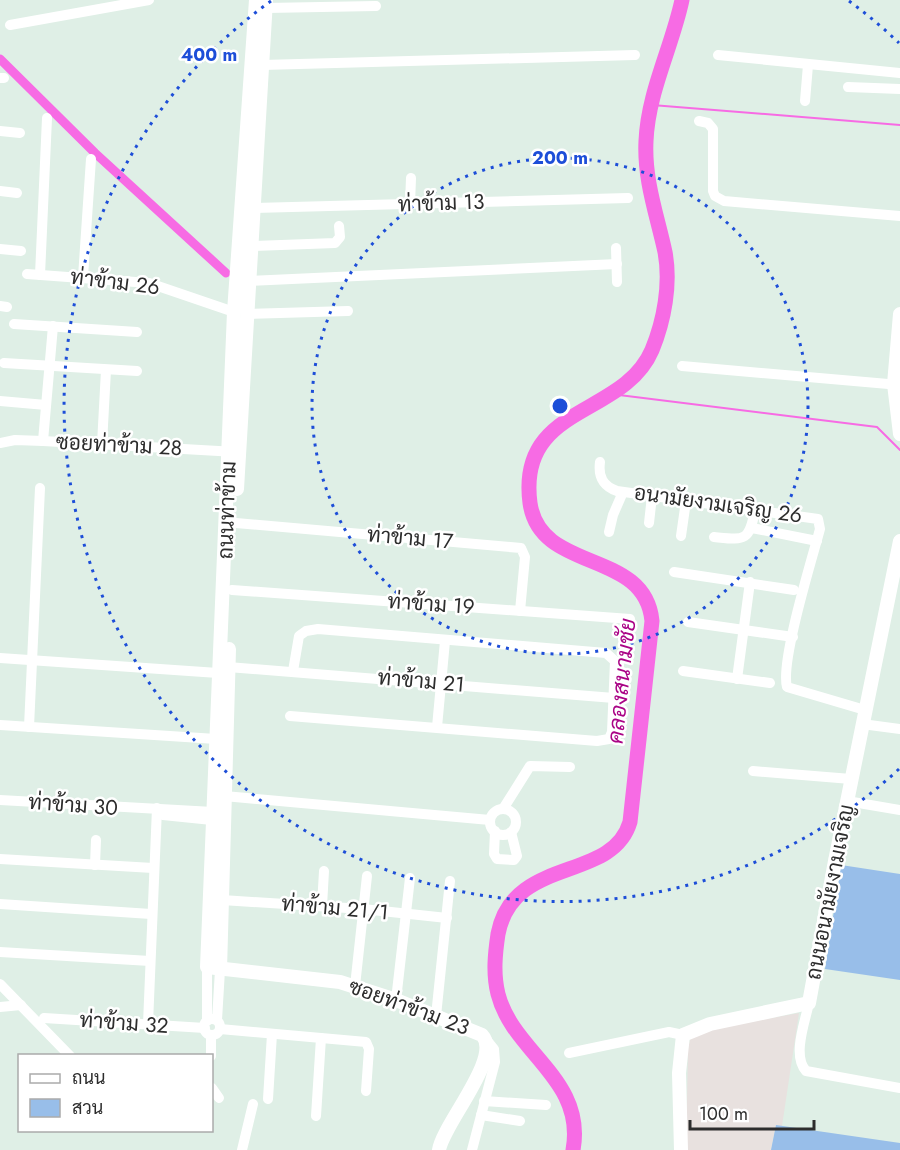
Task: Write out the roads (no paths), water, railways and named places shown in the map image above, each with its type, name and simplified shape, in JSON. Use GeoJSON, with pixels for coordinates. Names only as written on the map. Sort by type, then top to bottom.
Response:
{"type":"FeatureCollection","features":[{"type":"Feature","properties":{"kind":"street"},"geometry":{"type":"LineString","coordinates":[[10,25],[149,0]]}},
{"type":"Feature","properties":{"kind":"street"},"geometry":{"type":"LineString","coordinates":[[262,3],[376,6]]}},
{"type":"Feature","properties":{"kind":"street","name":"ถนนท่าข้าม"},"geometry":{"type":"LineString","coordinates":[[240,313],[249,281],[253,208],[253,107],[262,65],[262,3]]}},
{"type":"Feature","properties":{"kind":"street","name":"ถนนท่าข้าม"},"geometry":{"type":"LineString","coordinates":[[214,968],[222,900],[223,670],[240,313],[262,3]]}},
{"type":"Feature","properties":{"kind":"street"},"geometry":{"type":"LineString","coordinates":[[262,65],[635,55]]}},
{"type":"Feature","properties":{"kind":"street"},"geometry":{"type":"LineString","coordinates":[[717,55],[900,73]]}},
{"type":"Feature","properties":{"kind":"street"},"geometry":{"type":"LineString","coordinates":[[805,101],[808,65]]}},
{"type":"Feature","properties":{"kind":"street"},"geometry":{"type":"LineString","coordinates":[[848,87],[900,89]]}},
{"type":"Feature","properties":{"kind":"street"},"geometry":{"type":"LineString","coordinates":[[40,275],[47,118]]}},
{"type":"Feature","properties":{"kind":"street"},"geometry":{"type":"LineString","coordinates":[[699,121],[708,123],[713,129],[713,191],[715,196],[724,201],[900,216]]}},
{"type":"Feature","properties":{"kind":"street"},"geometry":{"type":"LineString","coordinates":[[0,131],[20,133]]}},
{"type":"Feature","properties":{"kind":"street"},"geometry":{"type":"LineString","coordinates":[[83,277],[91,159]]}},
{"type":"Feature","properties":{"kind":"street"},"geometry":{"type":"LineString","coordinates":[[410,204],[411,178]]}},
{"type":"Feature","properties":{"kind":"street"},"geometry":{"type":"LineString","coordinates":[[0,191],[17,193]]}},
{"type":"Feature","properties":{"kind":"street","name":"ท่าข้าม 13"},"geometry":{"type":"LineString","coordinates":[[253,208],[628,198]]}},
{"type":"Feature","properties":{"kind":"street"},"geometry":{"type":"LineString","coordinates":[[251,246],[335,243],[340,237],[339,226]]}},
{"type":"Feature","properties":{"kind":"street"},"geometry":{"type":"LineString","coordinates":[[616,248],[617,282]]}},
{"type":"Feature","properties":{"kind":"street"},"geometry":{"type":"LineString","coordinates":[[0,249],[21,251]]}},
{"type":"Feature","properties":{"kind":"street"},"geometry":{"type":"LineString","coordinates":[[249,281],[617,264]]}},
{"type":"Feature","properties":{"kind":"street","name":"ท่าข้าม 26"},"geometry":{"type":"LineString","coordinates":[[27,274],[149,283],[240,313]]}},
{"type":"Feature","properties":{"kind":"street"},"geometry":{"type":"LineString","coordinates":[[240,313],[348,311]]}},
{"type":"Feature","properties":{"kind":"street"},"geometry":{"type":"LineString","coordinates":[[900,317],[897,384],[900,434]]}},
{"type":"Feature","properties":{"kind":"street"},"geometry":{"type":"LineString","coordinates":[[14,324],[137,332]]}},
{"type":"Feature","properties":{"kind":"street"},"geometry":{"type":"LineString","coordinates":[[43,441],[53,326]]}},
{"type":"Feature","properties":{"kind":"street"},"geometry":{"type":"LineString","coordinates":[[3,363],[137,371]]}},
{"type":"Feature","properties":{"kind":"street"},"geometry":{"type":"LineString","coordinates":[[682,366],[897,384]]}},
{"type":"Feature","properties":{"kind":"street"},"geometry":{"type":"LineString","coordinates":[[102,444],[106,370]]}},
{"type":"Feature","properties":{"kind":"street"},"geometry":{"type":"LineString","coordinates":[[0,401],[46,405]]}},
{"type":"Feature","properties":{"kind":"street","name":"ซอยท่าข้าม 28"},"geometry":{"type":"LineString","coordinates":[[0,443],[15,440],[234,451]]}},
{"type":"Feature","properties":{"kind":"street","name":"ถนนท่าข้าม"},"geometry":{"type":"LineString","coordinates":[[211,1054],[214,968],[212,816],[216,740],[232,590],[236,523],[234,451]]}},
{"type":"Feature","properties":{"kind":"street","name":"อนามัยงามเจริญ 26"},"geometry":{"type":"LineString","coordinates":[[600,462],[598,472],[601,480],[609,488],[623,492],[818,519],[821,524],[785,672],[787,687],[863,717]]}},
{"type":"Feature","properties":{"kind":"street"},"geometry":{"type":"LineString","coordinates":[[29,727],[40,488]]}},
{"type":"Feature","properties":{"kind":"street"},"geometry":{"type":"LineString","coordinates":[[609,532],[613,515],[623,492]]}},
{"type":"Feature","properties":{"kind":"street"},"geometry":{"type":"LineString","coordinates":[[650,523],[652,496]]}},
{"type":"Feature","properties":{"kind":"street"},"geometry":{"type":"LineString","coordinates":[[681,537],[686,501]]}},
{"type":"Feature","properties":{"kind":"street"},"geometry":{"type":"LineString","coordinates":[[714,537],[742,539],[752,528],[755,510]]}},
{"type":"Feature","properties":{"kind":"street","name":"ท่าข้าม 17"},"geometry":{"type":"LineString","coordinates":[[236,523],[521,548],[525,557],[520,611]]}},
{"type":"Feature","properties":{"kind":"street"},"geometry":{"type":"LineString","coordinates":[[752,528],[817,541]]}},
{"type":"Feature","properties":{"kind":"street","name":"ถนนอนามัยงามเจริญ"},"geometry":{"type":"LineString","coordinates":[[683,1035],[710,1024],[809,1003],[863,717],[899,557],[900,541]]}},
{"type":"Feature","properties":{"kind":"street"},"geometry":{"type":"LineString","coordinates":[[674,572],[794,590]]}},
{"type":"Feature","properties":{"kind":"street"},"geometry":{"type":"LineString","coordinates":[[737,680],[750,582]]}},
{"type":"Feature","properties":{"kind":"street","name":"ท่าข้าม 19"},"geometry":{"type":"LineString","coordinates":[[232,590],[630,620]]}},
{"type":"Feature","properties":{"kind":"street"},"geometry":{"type":"LineString","coordinates":[[688,622],[793,637]]}},
{"type":"Feature","properties":{"kind":"street"},"geometry":{"type":"LineString","coordinates":[[290,716],[603,741],[609,739],[612,732],[615,661],[606,653],[318,629],[306,630],[299,636],[293,671]]}},
{"type":"Feature","properties":{"kind":"street"},"geometry":{"type":"LineString","coordinates":[[437,727],[445,641]]}},
{"type":"Feature","properties":{"kind":"street","name":"ท่าข้าม 21"},"geometry":{"type":"LineString","coordinates":[[0,658],[223,670],[293,671],[614,698]]}},
{"type":"Feature","properties":{"kind":"street"},"geometry":{"type":"LineString","coordinates":[[682,671],[770,683]]}},
{"type":"Feature","properties":{"kind":"street"},"geometry":{"type":"LineString","coordinates":[[863,717],[900,729]]}},
{"type":"Feature","properties":{"kind":"street"},"geometry":{"type":"LineString","coordinates":[[0,725],[216,740]]}},
{"type":"Feature","properties":{"kind":"street"},"geometry":{"type":"LineString","coordinates":[[490,820],[496,811],[503,809],[530,766],[570,767]]}},
{"type":"Feature","properties":{"kind":"street"},"geometry":{"type":"LineString","coordinates":[[753,771],[851,779]]}},
{"type":"Feature","properties":{"kind":"street"},"geometry":{"type":"LineString","coordinates":[[224,796],[490,820]]}},
{"type":"Feature","properties":{"kind":"street","name":"ท่าข้าม 30"},"geometry":{"type":"LineString","coordinates":[[0,800],[212,816]]}},
{"type":"Feature","properties":{"kind":"street"},"geometry":{"type":"LineString","coordinates":[[847,801],[900,810]]}},
{"type":"Feature","properties":{"kind":"street"},"geometry":{"type":"LineString","coordinates":[[495,831],[501,834],[511,832],[516,824],[514,816],[503,809]]}},
{"type":"Feature","properties":{"kind":"street"},"geometry":{"type":"LineString","coordinates":[[148,1024],[157,811]]}},
{"type":"Feature","properties":{"kind":"street"},"geometry":{"type":"LineString","coordinates":[[490,820],[495,831],[494,854],[497,859],[514,860],[518,856],[511,832]]}},
{"type":"Feature","properties":{"kind":"street"},"geometry":{"type":"LineString","coordinates":[[95,865],[96,840]]}},
{"type":"Feature","properties":{"kind":"street"},"geometry":{"type":"LineString","coordinates":[[0,858],[153,868]]}},
{"type":"Feature","properties":{"kind":"street"},"geometry":{"type":"LineString","coordinates":[[322,906],[324,871]]}},
{"type":"Feature","properties":{"kind":"street"},"geometry":{"type":"LineString","coordinates":[[355,986],[367,876]]}},
{"type":"Feature","properties":{"kind":"street"},"geometry":{"type":"LineString","coordinates":[[396,1000],[411,878]]}},
{"type":"Feature","properties":{"kind":"street"},"geometry":{"type":"LineString","coordinates":[[436,1016],[450,881]]}},
{"type":"Feature","properties":{"kind":"street","name":"ท่าข้าม 21/1"},"geometry":{"type":"LineString","coordinates":[[222,900],[363,909],[447,918]]}},
{"type":"Feature","properties":{"kind":"street"},"geometry":{"type":"LineString","coordinates":[[0,904],[151,914]]}},
{"type":"Feature","properties":{"kind":"street"},"geometry":{"type":"LineString","coordinates":[[0,952],[150,961]]}},
{"type":"Feature","properties":{"kind":"street","name":"ซอยท่าข้าม 23"},"geometry":{"type":"LineString","coordinates":[[214,968],[329,980],[355,986],[436,1016],[486,1039],[487,1048],[476,1079],[442,1136],[439,1150]]}},
{"type":"Feature","properties":{"kind":"street"},"geometry":{"type":"LineString","coordinates":[[0,984],[68,1054]]}},
{"type":"Feature","properties":{"kind":"street"},"geometry":{"type":"LineString","coordinates":[[809,1003],[800,1054],[802,1066],[806,1071],[900,1088]]}},
{"type":"Feature","properties":{"kind":"street"},"geometry":{"type":"LineString","coordinates":[[0,1007],[21,1005]]}},
{"type":"Feature","properties":{"kind":"street","name":"ท่าข้าม 32"},"geometry":{"type":"LineString","coordinates":[[44,1018],[212,1027],[366,1042],[369,1049],[366,1091]]}},
{"type":"Feature","properties":{"kind":"street"},"geometry":{"type":"LineString","coordinates":[[568,1053],[669,1032],[683,1035],[680,1057],[681,1150]]}},
{"type":"Feature","properties":{"kind":"street"},"geometry":{"type":"LineString","coordinates":[[268,1099],[273,1034]]}},
{"type":"Feature","properties":{"kind":"street"},"geometry":{"type":"LineString","coordinates":[[316,1116],[321,1038]]}},
{"type":"Feature","properties":{"kind":"street"},"geometry":{"type":"LineString","coordinates":[[472,1150],[495,1055],[494,1048],[486,1039]]}},
{"type":"Feature","properties":{"kind":"street"},"geometry":{"type":"LineString","coordinates":[[213,1089],[219,1098]]}},
{"type":"Feature","properties":{"kind":"street"},"geometry":{"type":"LineString","coordinates":[[484,1101],[546,1105]]}},
{"type":"Feature","properties":{"kind":"street"},"geometry":{"type":"LineString","coordinates":[[242,1150],[253,1104]]}},
{"type":"Feature","properties":{"kind":"street"},"geometry":{"type":"LineString","coordinates":[[481,1114],[520,1121]]}},
{"type":"Feature","properties":{"kind":"waterway","name":"คลองสนามชัย"},"geometry":{"type":"LineString","coordinates":[[573,1150],[574,1125],[569,1104],[559,1085],[506,1015],[498,994],[495,979],[498,934],[507,909],[522,892],[542,880],[604,854],[620,841],[630,822],[652,621],[645,598],[631,582],[613,570],[552,541],[538,525],[530,503],[530,471],[540,447],[555,429],[619,389],[638,372],[656,339],[667,289],[667,264],[649,184],[646,141],[651,105],[682,0]]}},
{"type":"Feature","properties":{"kind":"waterway"},"geometry":{"type":"LineString","coordinates":[[0,59],[95,153],[226,273]]}},
{"type":"Feature","properties":{"kind":"waterway"},"geometry":{"type":"LineString","coordinates":[[652,105],[900,125]]}},
{"type":"Feature","properties":{"kind":"waterway"},"geometry":{"type":"LineString","coordinates":[[611,394],[877,427],[900,450]]}}]}
